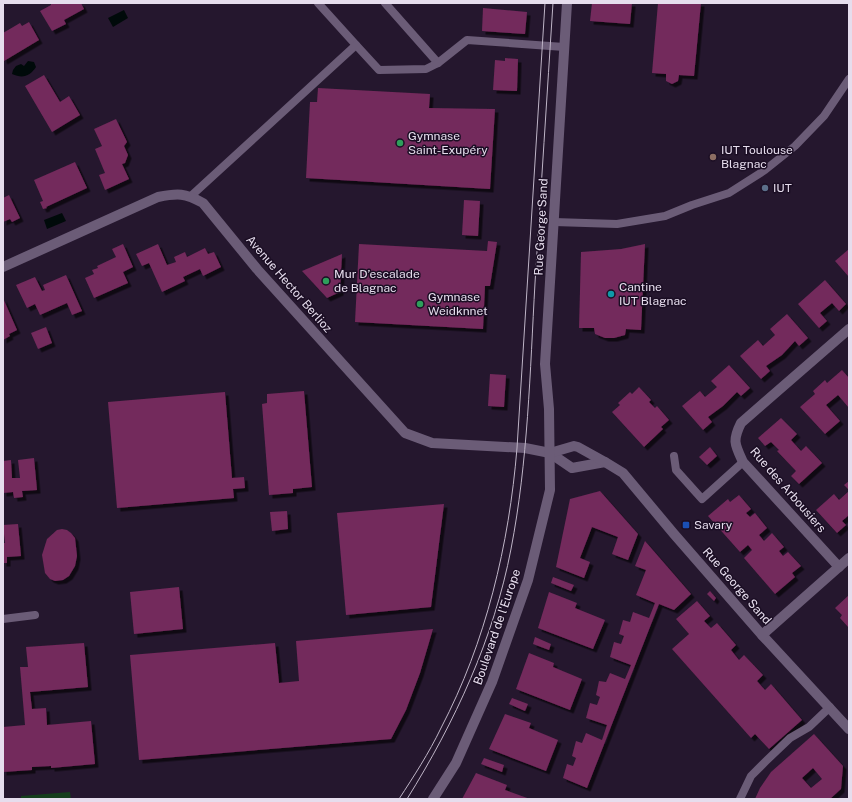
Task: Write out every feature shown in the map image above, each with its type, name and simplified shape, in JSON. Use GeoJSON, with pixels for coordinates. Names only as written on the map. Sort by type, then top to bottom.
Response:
{"type":"FeatureCollection","features":[{"type":"Feature","properties":{"kind":"street","name":"Rue George Sand"},"geometry":{"type":"LineString","coordinates":[[567,3],[545,364],[549,409],[550,453],[574,446],[578,447],[623,473],[762,635],[849,729]]}},
{"type":"Feature","properties":{"kind":"street","name":"Avenue Hector Berlioz"},"geometry":{"type":"LineString","coordinates":[[3,267],[158,197],[174,193],[191,196],[203,203],[256,269],[405,434],[432,443],[525,448],[550,453]]}},
{"type":"Feature","properties":{"kind":"street","name":"Rue des Arbousiers"},"geometry":{"type":"LineString","coordinates":[[839,567],[744,462],[736,447],[735,435],[741,423],[849,329]]}},
{"type":"Feature","properties":{"kind":"street"},"geometry":{"type":"LineString","coordinates":[[550,453],[572,468],[605,462]]}},
{"type":"Feature","properties":{"kind":"street","name":"Boulevard de l'Europe"},"geometry":{"type":"LineString","coordinates":[[433,799],[456,763],[492,682],[528,580],[550,490],[550,453]]}},
{"type":"Feature","properties":{"kind":"street"},"geometry":{"type":"LineString","coordinates":[[762,635],[849,558]]}},
{"type":"Feature","properties":{"kind":"lane"},"geometry":{"type":"LineString","coordinates":[[318,3],[379,70],[426,70],[438,63],[467,40],[564,47]]}},
{"type":"Feature","properties":{"kind":"lane"},"geometry":{"type":"LineString","coordinates":[[385,3],[438,63]]}},
{"type":"Feature","properties":{"kind":"lane"},"geometry":{"type":"LineString","coordinates":[[191,196],[356,45]]}},
{"type":"Feature","properties":{"kind":"lane"},"geometry":{"type":"LineString","coordinates":[[554,222],[624,223],[665,216],[692,205],[729,193],[765,170],[795,146],[824,116],[849,79]]}},
{"type":"Feature","properties":{"kind":"lane"},"geometry":{"type":"LineString","coordinates":[[674,456],[676,470],[702,499],[744,462]]}},
{"type":"Feature","properties":{"kind":"lane"},"geometry":{"type":"LineString","coordinates":[[3,619],[35,615]]}},
{"type":"Feature","properties":{"kind":"lane"},"geometry":{"type":"LineString","coordinates":[[740,799],[751,776],[790,738],[809,727],[830,707]]}},
{"type":"Feature","properties":{"kind":"green space"},"geometry":{"type":"Polygon","coordinates":[[[70,792],[71,799],[21,799],[21,796],[70,792]]]}},
{"type":"Feature","properties":{"kind":"shaded area"},"geometry":{"type":"Polygon","coordinates":[[[124,10],[128,18],[113,27],[108,18],[124,10]]]}},
{"type":"Feature","properties":{"kind":"shaded area"},"geometry":{"type":"Polygon","coordinates":[[[28,61],[34,62],[36,67],[31,73],[26,76],[16,76],[12,74],[16,66],[21,64],[24,66],[28,61]]]}},
{"type":"Feature","properties":{"kind":"shaded area"},"geometry":{"type":"Polygon","coordinates":[[[62,213],[66,221],[47,229],[44,220],[62,213]]]}},
{"type":"Feature","properties":{"kind":"building"},"geometry":{"type":"Polygon","coordinates":[[[51,3],[81,3],[84,9],[64,20],[66,24],[52,31],[40,11],[51,5],[51,3]]]}},
{"type":"Feature","properties":{"kind":"building"},"geometry":{"type":"Polygon","coordinates":[[[592,3],[632,3],[630,24],[590,21],[592,3]]]}},
{"type":"Feature","properties":{"kind":"building"},"geometry":{"type":"Polygon","coordinates":[[[658,3],[701,3],[694,76],[679,75],[678,81],[672,84],[666,81],[666,74],[652,73],[658,3]]]}},
{"type":"Feature","properties":{"kind":"building"},"geometry":{"type":"Polygon","coordinates":[[[483,8],[527,12],[525,34],[482,31],[483,8]]]}},
{"type":"Feature","properties":{"kind":"building"},"geometry":{"type":"Polygon","coordinates":[[[29,22],[39,40],[4,61],[3,33],[20,23],[22,26],[29,22]]]}},
{"type":"Feature","properties":{"kind":"building"},"geometry":{"type":"Polygon","coordinates":[[[505,58],[518,59],[517,91],[493,90],[495,60],[505,61],[505,58]]]}},
{"type":"Feature","properties":{"kind":"building"},"geometry":{"type":"Polygon","coordinates":[[[44,75],[60,102],[69,96],[80,115],[52,132],[25,86],[44,75]]]}},
{"type":"Feature","properties":{"kind":"building","name":"Gymnase Saint-Exupéry"},"geometry":{"type":"Polygon","coordinates":[[[318,88],[430,94],[429,108],[495,109],[490,189],[306,178],[310,102],[317,102],[318,88]]]}},
{"type":"Feature","properties":{"kind":"building"},"geometry":{"type":"Polygon","coordinates":[[[116,119],[127,142],[124,146],[128,155],[125,163],[122,164],[129,179],[105,190],[99,175],[105,173],[95,149],[102,146],[94,129],[116,119]]]}},
{"type":"Feature","properties":{"kind":"building"},"geometry":{"type":"Polygon","coordinates":[[[75,162],[87,188],[43,209],[40,202],[43,201],[34,180],[75,162]]]}},
{"type":"Feature","properties":{"kind":"building"},"geometry":{"type":"Polygon","coordinates":[[[9,195],[20,218],[12,222],[10,219],[3,222],[3,198],[9,195]]]}},
{"type":"Feature","properties":{"kind":"building"},"geometry":{"type":"Polygon","coordinates":[[[464,200],[480,201],[478,236],[462,235],[464,200]]]}},
{"type":"Feature","properties":{"kind":"building","name":"Gymnase Weidknnet"},"geometry":{"type":"Polygon","coordinates":[[[488,241],[497,242],[490,286],[485,286],[483,329],[355,322],[359,244],[487,251],[488,241]]]}},
{"type":"Feature","properties":{"kind":"building"},"geometry":{"type":"Polygon","coordinates":[[[123,244],[133,267],[123,272],[128,283],[94,298],[85,278],[94,274],[92,270],[98,268],[97,266],[116,257],[112,249],[123,244]]]}},
{"type":"Feature","properties":{"kind":"building"},"geometry":{"type":"Polygon","coordinates":[[[158,244],[167,265],[176,262],[174,257],[185,252],[187,257],[205,248],[208,254],[214,252],[221,267],[203,276],[200,269],[183,277],[185,281],[162,292],[149,263],[142,266],[136,254],[158,244]]]}},
{"type":"Feature","properties":{"kind":"building","name":"Cantine IUT Blagnac"},"geometry":{"type":"Polygon","coordinates":[[[645,244],[641,330],[626,329],[625,335],[614,338],[605,338],[595,334],[594,328],[579,328],[581,252],[621,249],[645,244]]]}},
{"type":"Feature","properties":{"kind":"building"},"geometry":{"type":"Polygon","coordinates":[[[849,249],[849,277],[835,261],[849,249]]]}},
{"type":"Feature","properties":{"kind":"building","name":"Mur D’escalade de Blagnac"},"geometry":{"type":"Polygon","coordinates":[[[342,254],[340,292],[327,298],[302,271],[342,254]]]}},
{"type":"Feature","properties":{"kind":"building"},"geometry":{"type":"Polygon","coordinates":[[[66,275],[82,311],[72,315],[67,303],[40,315],[35,304],[27,308],[16,285],[35,277],[42,291],[45,290],[43,285],[66,275]]]}},
{"type":"Feature","properties":{"kind":"building"},"geometry":{"type":"Polygon","coordinates":[[[825,280],[846,304],[839,311],[832,303],[820,313],[827,321],[819,328],[798,304],[825,280]]]}},
{"type":"Feature","properties":{"kind":"building"},"geometry":{"type":"Polygon","coordinates":[[[3,298],[17,330],[9,334],[10,336],[3,340],[3,298]]]}},
{"type":"Feature","properties":{"kind":"building"},"geometry":{"type":"Polygon","coordinates":[[[787,314],[808,338],[799,346],[795,341],[782,355],[766,366],[770,371],[761,379],[740,356],[758,340],[763,346],[775,335],[770,329],[787,314]]]}},
{"type":"Feature","properties":{"kind":"building"},"geometry":{"type":"Polygon","coordinates":[[[46,327],[52,343],[38,349],[31,333],[46,327]]]}},
{"type":"Feature","properties":{"kind":"building"},"geometry":{"type":"Polygon","coordinates":[[[729,365],[750,388],[741,396],[737,392],[723,406],[708,417],[712,422],[703,430],[682,406],[700,391],[705,397],[717,387],[711,381],[729,365]]]}},
{"type":"Feature","properties":{"kind":"building"},"geometry":{"type":"Polygon","coordinates":[[[842,370],[849,378],[849,408],[838,395],[826,405],[840,421],[825,434],[800,407],[815,394],[813,391],[825,380],[827,383],[842,370]]]}},
{"type":"Feature","properties":{"kind":"building"},"geometry":{"type":"Polygon","coordinates":[[[490,374],[506,375],[504,407],[488,406],[490,374]]]}},
{"type":"Feature","properties":{"kind":"building"},"geometry":{"type":"Polygon","coordinates":[[[639,387],[651,400],[649,402],[655,408],[657,406],[669,420],[661,427],[663,429],[644,447],[612,412],[620,405],[618,403],[630,392],[632,394],[639,387]]]}},
{"type":"Feature","properties":{"kind":"building"},"geometry":{"type":"Polygon","coordinates":[[[304,391],[312,487],[293,489],[293,493],[269,495],[262,404],[267,403],[267,394],[304,391]]]}},
{"type":"Feature","properties":{"kind":"building"},"geometry":{"type":"Polygon","coordinates":[[[225,392],[232,478],[244,477],[245,488],[233,489],[234,498],[117,508],[108,402],[225,392]]]}},
{"type":"Feature","properties":{"kind":"building"},"geometry":{"type":"Polygon","coordinates":[[[781,418],[797,434],[791,440],[801,451],[806,446],[822,463],[799,484],[791,476],[796,471],[777,451],[779,450],[771,442],[765,446],[758,438],[781,418]]]}},
{"type":"Feature","properties":{"kind":"building"},"geometry":{"type":"Polygon","coordinates":[[[710,447],[717,456],[707,465],[699,457],[710,447]]]}},
{"type":"Feature","properties":{"kind":"building"},"geometry":{"type":"Polygon","coordinates":[[[34,458],[37,490],[22,491],[23,497],[14,498],[13,492],[3,493],[3,461],[11,460],[12,478],[20,478],[18,460],[34,458]]]}},
{"type":"Feature","properties":{"kind":"building"},"geometry":{"type":"Polygon","coordinates":[[[849,481],[849,490],[844,485],[849,481]]]}},
{"type":"Feature","properties":{"kind":"building"},"geometry":{"type":"Polygon","coordinates":[[[600,491],[638,534],[628,560],[612,554],[618,537],[592,527],[580,558],[590,562],[584,578],[556,567],[570,499],[600,491]]]}},
{"type":"Feature","properties":{"kind":"building"},"geometry":{"type":"Polygon","coordinates":[[[849,491],[849,515],[842,521],[846,525],[837,533],[816,510],[834,494],[839,500],[849,491]]]}},
{"type":"Feature","properties":{"kind":"building"},"geometry":{"type":"Polygon","coordinates":[[[739,495],[751,509],[746,513],[750,517],[755,513],[767,528],[759,535],[764,541],[772,533],[784,547],[779,551],[783,556],[788,552],[801,566],[792,573],[795,577],[775,594],[744,558],[752,550],[748,545],[740,552],[708,516],[728,499],[730,502],[739,495]]]}},
{"type":"Feature","properties":{"kind":"building"},"geometry":{"type":"Polygon","coordinates":[[[444,504],[431,607],[346,615],[337,513],[444,504]]]}},
{"type":"Feature","properties":{"kind":"building"},"geometry":{"type":"Polygon","coordinates":[[[287,511],[288,529],[272,531],[270,512],[287,511]]]}},
{"type":"Feature","properties":{"kind":"building"},"geometry":{"type":"Polygon","coordinates":[[[18,524],[21,556],[7,557],[7,563],[3,563],[3,543],[5,543],[3,525],[18,524]]]}},
{"type":"Feature","properties":{"kind":"building"},"geometry":{"type":"Polygon","coordinates":[[[57,530],[67,530],[75,538],[77,556],[75,566],[69,576],[63,580],[55,581],[50,579],[45,573],[42,555],[47,539],[57,530]]]}},
{"type":"Feature","properties":{"kind":"building"},"geometry":{"type":"Polygon","coordinates":[[[645,541],[691,594],[674,610],[659,604],[587,788],[563,778],[567,764],[573,766],[576,758],[572,756],[576,741],[582,743],[586,733],[602,740],[607,725],[586,718],[590,703],[597,705],[600,697],[596,695],[599,681],[606,682],[610,673],[625,679],[631,665],[610,657],[614,642],[621,644],[624,636],[619,634],[623,620],[630,622],[633,612],[649,618],[655,603],[636,595],[646,570],[635,566],[645,541]]]}},
{"type":"Feature","properties":{"kind":"building"},"geometry":{"type":"Polygon","coordinates":[[[553,577],[574,585],[571,591],[551,583],[553,577]]]}},
{"type":"Feature","properties":{"kind":"building"},"geometry":{"type":"Polygon","coordinates":[[[179,587],[183,629],[134,634],[130,592],[179,587]]]}},
{"type":"Feature","properties":{"kind":"building"},"geometry":{"type":"Polygon","coordinates":[[[710,591],[716,598],[714,601],[707,594],[710,591]]]}},
{"type":"Feature","properties":{"kind":"building"},"geometry":{"type":"Polygon","coordinates":[[[549,592],[577,603],[575,608],[605,620],[593,649],[538,628],[549,592]]]}},
{"type":"Feature","properties":{"kind":"building"},"geometry":{"type":"Polygon","coordinates":[[[849,595],[849,628],[840,618],[842,615],[835,608],[849,595]]]}},
{"type":"Feature","properties":{"kind":"building"},"geometry":{"type":"Polygon","coordinates":[[[697,601],[710,616],[704,621],[711,628],[717,623],[736,645],[731,650],[739,660],[744,655],[763,675],[757,681],[765,690],[771,684],[802,720],[769,749],[755,734],[751,738],[672,649],[689,634],[676,619],[697,601]]]}},
{"type":"Feature","properties":{"kind":"building"},"geometry":{"type":"Polygon","coordinates":[[[433,629],[420,673],[406,710],[391,739],[139,760],[130,655],[275,643],[279,683],[299,681],[296,641],[433,629]]]}},
{"type":"Feature","properties":{"kind":"building"},"geometry":{"type":"Polygon","coordinates":[[[535,637],[551,644],[549,650],[533,644],[535,637]]]}},
{"type":"Feature","properties":{"kind":"building"},"geometry":{"type":"Polygon","coordinates":[[[84,643],[88,687],[30,692],[32,709],[46,708],[47,725],[91,721],[95,764],[51,768],[51,766],[32,767],[32,770],[3,772],[3,727],[25,725],[20,667],[28,667],[26,647],[84,643]]]}},
{"type":"Feature","properties":{"kind":"building"},"geometry":{"type":"Polygon","coordinates":[[[529,653],[554,663],[553,667],[582,679],[570,710],[516,689],[529,653]]]}},
{"type":"Feature","properties":{"kind":"building"},"geometry":{"type":"Polygon","coordinates":[[[512,698],[528,704],[525,711],[509,704],[512,698]]]}},
{"type":"Feature","properties":{"kind":"building"},"geometry":{"type":"Polygon","coordinates":[[[505,714],[531,723],[529,728],[558,740],[546,771],[489,749],[505,714]]]}},
{"type":"Feature","properties":{"kind":"building"},"geometry":{"type":"Polygon","coordinates":[[[814,734],[843,766],[841,789],[830,799],[755,799],[760,788],[771,772],[814,734]],[[813,768],[802,778],[811,788],[822,779],[813,768]]]}},
{"type":"Feature","properties":{"kind":"building"},"geometry":{"type":"Polygon","coordinates":[[[484,758],[504,765],[502,772],[481,764],[484,758]]]}},
{"type":"Feature","properties":{"kind":"building"},"geometry":{"type":"Polygon","coordinates":[[[476,773],[507,785],[505,790],[530,799],[462,799],[476,773]]]}},
{"type":"Feature","properties":{"kind":"tram line"},"geometry":{"type":"LineString","coordinates":[[399,799],[436,737],[457,695],[471,662],[493,592],[508,521],[517,448],[545,3]]}},
{"type":"Feature","properties":{"kind":"tram line"},"geometry":{"type":"LineString","coordinates":[[407,799],[425,770],[457,710],[471,678],[494,615],[504,582],[511,549],[517,516],[528,416],[553,3]]}},
{"type":"Feature","properties":{"kind":"place","name":"Gymnase Saint-Exupéry"},"geometry":{"type":"Point","coordinates":[400,143]}},
{"type":"Feature","properties":{"kind":"place","name":"IUT Toulouse Blagnac"},"geometry":{"type":"Point","coordinates":[713,157]}},
{"type":"Feature","properties":{"kind":"place","name":"IUT"},"geometry":{"type":"Point","coordinates":[765,188]}},
{"type":"Feature","properties":{"kind":"place","name":"Mur D’escalade de Blagnac"},"geometry":{"type":"Point","coordinates":[326,281]}},
{"type":"Feature","properties":{"kind":"place","name":"Cantine IUT Blagnac"},"geometry":{"type":"Point","coordinates":[611,294]}},
{"type":"Feature","properties":{"kind":"place","name":"Gymnase Weidknnet"},"geometry":{"type":"Point","coordinates":[420,304]}},
{"type":"Feature","properties":{"kind":"place","name":"Savary"},"geometry":{"type":"Point","coordinates":[686,525]}}]}
